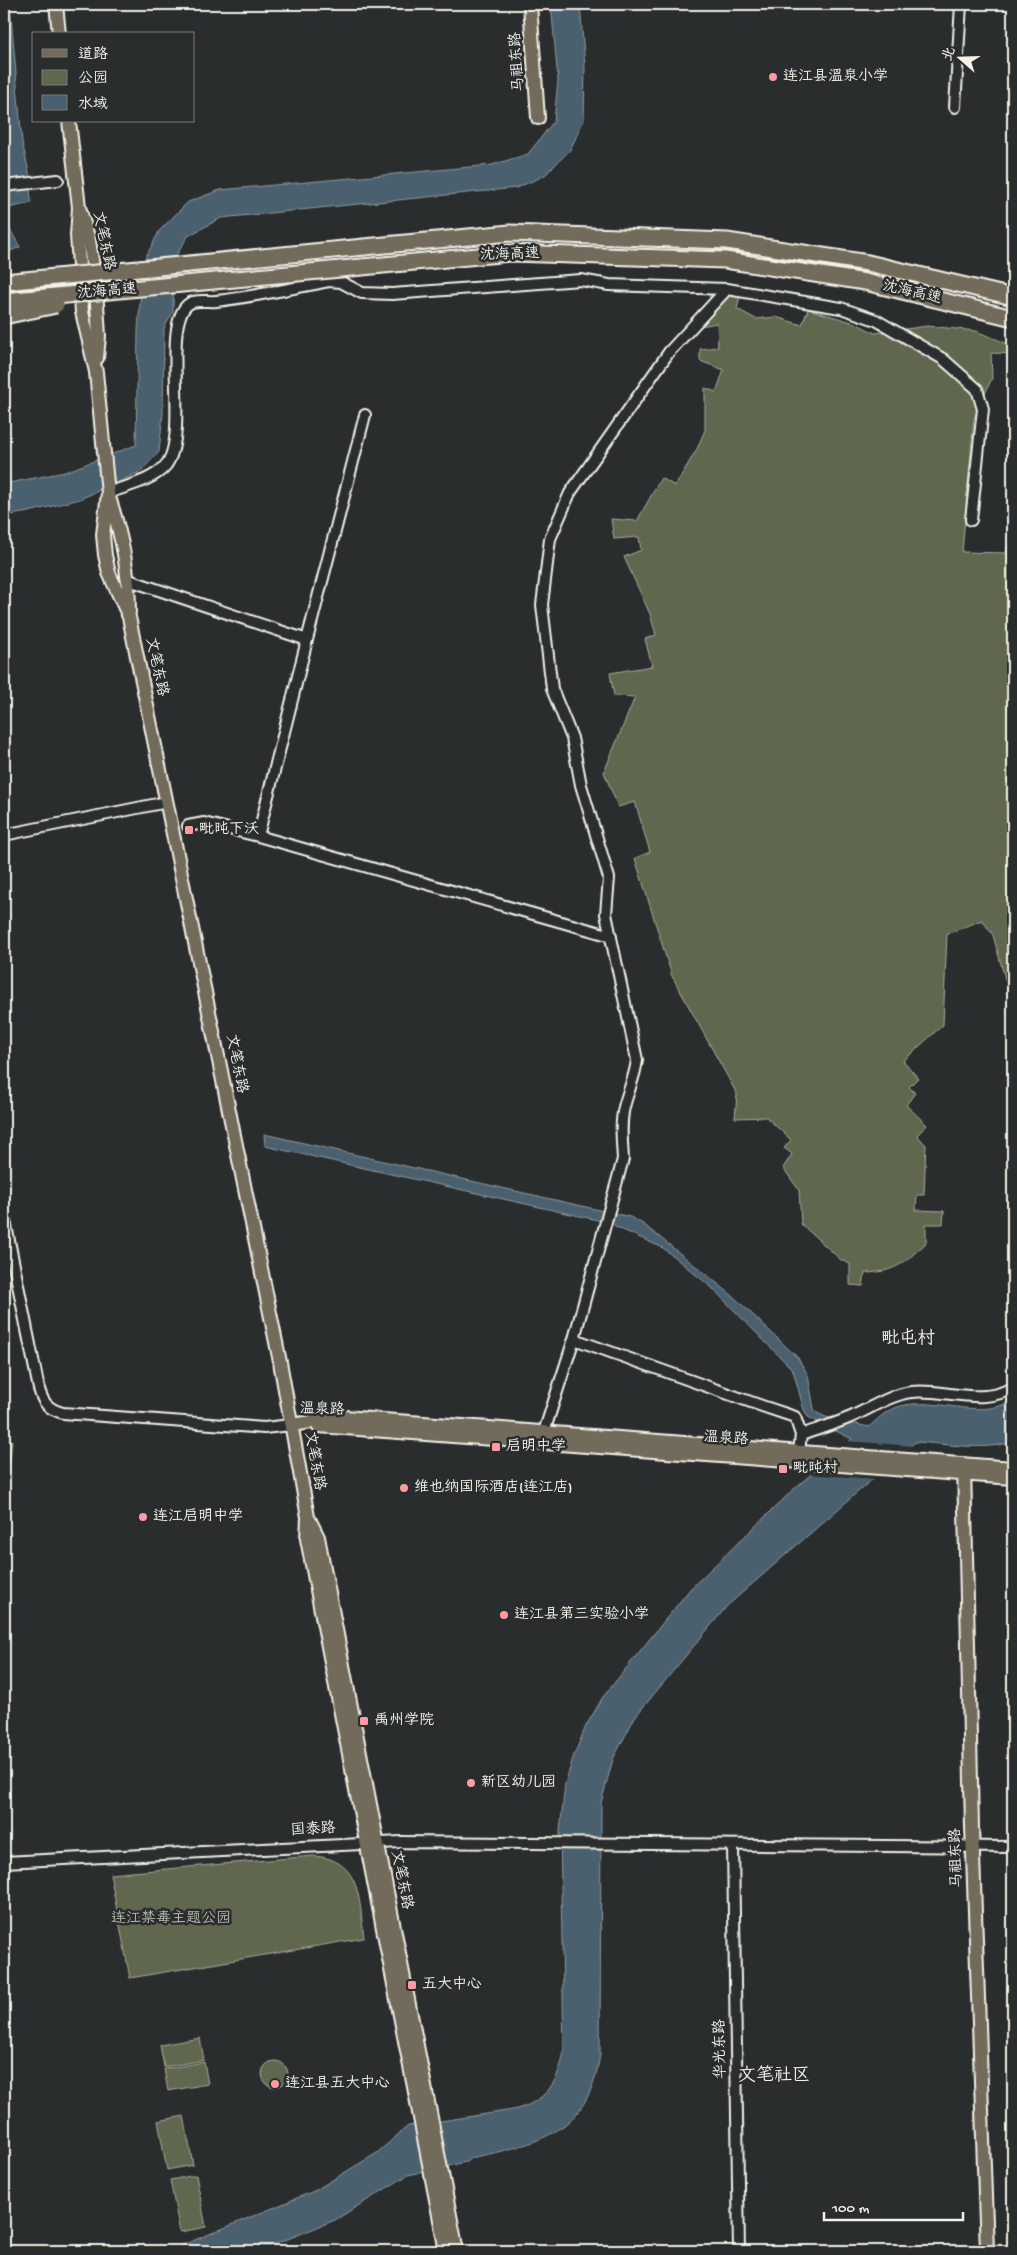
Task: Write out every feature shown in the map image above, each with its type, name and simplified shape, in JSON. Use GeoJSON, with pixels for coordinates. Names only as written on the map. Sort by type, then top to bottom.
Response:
{"type":"FeatureCollection","features":[{"type":"Feature","properties":{"kind":"highway","name":"沈海高速"},"geometry":{"type":"LineString","coordinates":[[4,282],[510,233],[727,241],[868,263],[1013,297]]}},
{"type":"Feature","properties":{"kind":"highway","name":"沈海高速"},"geometry":{"type":"LineString","coordinates":[[4,302],[510,253],[725,260],[865,282],[1013,318]]}},
{"type":"Feature","properties":{"kind":"highway"},"geometry":{"type":"LineString","coordinates":[[4,278],[107,272]]}},
{"type":"Feature","properties":{"kind":"highway"},"geometry":{"type":"LineString","coordinates":[[4,316],[120,290]]}},
{"type":"Feature","properties":{"kind":"main road"},"geometry":{"type":"LineString","coordinates":[[56,4],[59,32]]}},
{"type":"Feature","properties":{"kind":"main road","name":"马祖东路"},"geometry":{"type":"LineString","coordinates":[[530,4],[538,118]]}},
{"type":"Feature","properties":{"kind":"main road","name":"文笔东路"},"geometry":{"type":"LineString","coordinates":[[69,122],[79,206],[89,240],[96,288],[99,336],[96,372],[103,452],[108,493],[121,535],[129,580],[129,617],[291,1425],[308,1517],[307,1539],[372,1843],[436,2170],[457,2251]]}},
{"type":"Feature","properties":{"kind":"main road","name":"文笔东路"},"geometry":{"type":"LineString","coordinates":[[108,493],[103,535],[105,555],[109,573],[129,617]]}},
{"type":"Feature","properties":{"kind":"main road","name":"温泉路"},"geometry":{"type":"LineString","coordinates":[[291,1425],[338,1416],[799,1451],[818,1457]]}},
{"type":"Feature","properties":{"kind":"main road","name":"温泉路"},"geometry":{"type":"LineString","coordinates":[[291,1425],[338,1426],[818,1457],[965,1469],[1013,1468]]}},
{"type":"Feature","properties":{"kind":"main road","name":"马祖东路"},"geometry":{"type":"LineString","coordinates":[[965,1469],[973,1847],[987,2251]]}},
{"type":"Feature","properties":{"kind":"main road","name":"温泉路"},"geometry":{"type":"LineString","coordinates":[[965,1469],[1013,1478]]}},
{"type":"Feature","properties":{"kind":"main road","name":"文笔东路"},"geometry":{"type":"LineString","coordinates":[[436,2170],[446,2251]]}},
{"type":"Feature","properties":{"kind":"street"},"geometry":{"type":"LineString","coordinates":[[955,107],[961,4]]}},
{"type":"Feature","properties":{"kind":"street"},"geometry":{"type":"LineString","coordinates":[[4,186],[58,180]]}},
{"type":"Feature","properties":{"kind":"street"},"geometry":{"type":"LineString","coordinates":[[108,493],[155,475],[167,464],[173,446],[176,420],[176,332],[184,307],[192,301],[214,301],[247,297],[329,281],[341,282],[362,293],[392,294],[582,280],[609,285],[726,289],[841,308],[876,320],[943,359],[977,389],[982,409],[971,520]]}},
{"type":"Feature","properties":{"kind":"street"},"geometry":{"type":"LineString","coordinates":[[544,1432],[574,1339],[623,1159],[624,1107],[635,1076],[637,1060],[606,914],[609,878],[581,785],[572,738],[552,689],[542,605],[550,539],[570,493],[669,352],[726,289]]}},
{"type":"Feature","properties":{"kind":"street"},"geometry":{"type":"LineString","coordinates":[[258,836],[365,415]]}},
{"type":"Feature","properties":{"kind":"street"},"geometry":{"type":"LineString","coordinates":[[129,580],[307,640]]}},
{"type":"Feature","properties":{"kind":"street"},"geometry":{"type":"LineString","coordinates":[[4,835],[167,802]]}},
{"type":"Feature","properties":{"kind":"street"},"geometry":{"type":"LineString","coordinates":[[188,826],[204,824],[258,836],[611,936]]}},
{"type":"Feature","properties":{"kind":"street"},"geometry":{"type":"LineString","coordinates":[[4,1216],[39,1389],[43,1400],[49,1407],[63,1413],[264,1428],[291,1425]]}},
{"type":"Feature","properties":{"kind":"street"},"geometry":{"type":"LineString","coordinates":[[574,1339],[762,1406],[788,1413],[795,1417],[801,1435],[799,1451]]}},
{"type":"Feature","properties":{"kind":"street"},"geometry":{"type":"LineString","coordinates":[[801,1435],[849,1418],[899,1394],[924,1392],[987,1396],[998,1394],[1013,1387]]}},
{"type":"Feature","properties":{"kind":"street","name":"国泰路"},"geometry":{"type":"LineString","coordinates":[[4,1862],[372,1843],[973,1847]]}},
{"type":"Feature","properties":{"kind":"street","name":"华光东路"},"geometry":{"type":"LineString","coordinates":[[733,1846],[739,2251]]}},
{"type":"Feature","properties":{"kind":"street"},"geometry":{"type":"LineString","coordinates":[[973,1847],[1013,1847]]}},
{"type":"Feature","properties":{"kind":"green space"},"geometry":{"type":"Polygon","coordinates":[[[708,291],[740,296],[737,309],[756,319],[776,317],[802,325],[808,309],[855,323],[875,333],[928,326],[976,331],[1013,346],[1013,354],[991,353],[992,378],[974,418],[962,552],[1006,553],[1013,517],[1013,1008],[993,935],[982,920],[947,934],[943,1025],[903,1061],[918,1078],[909,1087],[915,1093],[906,1105],[927,1125],[917,1135],[926,1145],[924,1195],[917,1195],[916,1210],[944,1211],[943,1224],[926,1224],[926,1243],[899,1265],[885,1271],[865,1273],[863,1286],[850,1285],[850,1264],[841,1260],[801,1224],[799,1190],[783,1168],[792,1154],[784,1148],[791,1140],[766,1117],[735,1118],[737,1094],[672,976],[635,858],[650,852],[635,802],[618,807],[604,772],[635,697],[614,696],[610,673],[652,666],[645,639],[656,635],[650,614],[624,557],[641,550],[639,537],[614,539],[611,519],[637,521],[661,478],[675,486],[697,449],[705,430],[705,388],[716,392],[724,370],[700,361],[700,349],[718,347],[717,323],[695,327],[710,298],[708,291]]]}},
{"type":"Feature","properties":{"kind":"green space"},"geometry":{"type":"Polygon","coordinates":[[[4,1439],[12,1440],[6,1500],[4,1500],[4,1439]]]}},
{"type":"Feature","properties":{"kind":"green space","name":"连江禁毒主题公园"},"geometry":{"type":"Polygon","coordinates":[[[313,1856],[329,1859],[341,1865],[349,1873],[359,1896],[364,1938],[130,1978],[110,1874],[313,1856]]]}},
{"type":"Feature","properties":{"kind":"green space"},"geometry":{"type":"Polygon","coordinates":[[[200,2038],[204,2060],[164,2067],[160,2045],[200,2038]]]}},
{"type":"Feature","properties":{"kind":"green space"},"geometry":{"type":"Polygon","coordinates":[[[275,2061],[284,2065],[288,2074],[284,2083],[275,2087],[266,2083],[262,2074],[266,2065],[275,2061]]]}},
{"type":"Feature","properties":{"kind":"green space"},"geometry":{"type":"Polygon","coordinates":[[[204,2062],[208,2084],[168,2091],[164,2069],[204,2062]]]}},
{"type":"Feature","properties":{"kind":"green space"},"geometry":{"type":"Polygon","coordinates":[[[184,2116],[193,2165],[167,2170],[158,2121],[184,2116]]]}},
{"type":"Feature","properties":{"kind":"green space"},"geometry":{"type":"Polygon","coordinates":[[[196,2175],[206,2227],[180,2232],[170,2180],[196,2175]]]}},
{"type":"Feature","properties":{"kind":"water"},"geometry":{"type":"Polygon","coordinates":[[[4,4],[10,4],[22,142],[29,172],[31,203],[4,209],[4,4]]]}},
{"type":"Feature","properties":{"kind":"water"},"geometry":{"type":"Polygon","coordinates":[[[551,4],[580,4],[585,68],[584,120],[570,150],[544,176],[516,188],[221,218],[188,236],[174,259],[173,312],[164,328],[163,413],[159,452],[140,472],[80,499],[29,512],[4,516],[4,484],[65,472],[136,445],[138,331],[143,262],[160,230],[188,202],[220,190],[492,165],[528,154],[554,121],[558,80],[551,4]]]}},
{"type":"Feature","properties":{"kind":"water"},"geometry":{"type":"Polygon","coordinates":[[[4,219],[20,247],[4,254],[4,219]]]}},
{"type":"Feature","properties":{"kind":"water"},"geometry":{"type":"Polygon","coordinates":[[[264,1134],[630,1217],[643,1224],[733,1296],[798,1358],[808,1375],[814,1409],[817,1413],[826,1417],[869,1427],[890,1410],[905,1405],[920,1404],[984,1409],[999,1406],[1013,1400],[1013,1442],[1001,1445],[977,1446],[915,1442],[727,1606],[635,1717],[613,1759],[601,1803],[600,2054],[594,2081],[585,2102],[572,2118],[557,2130],[539,2140],[496,2153],[471,2158],[466,2162],[408,2175],[335,2220],[258,2251],[168,2251],[314,2191],[377,2153],[408,2126],[513,2110],[534,2102],[549,2090],[558,2073],[564,2051],[560,1831],[565,1784],[586,1726],[603,1697],[690,1589],[795,1488],[852,1439],[808,1417],[804,1410],[793,1370],[711,1287],[663,1248],[611,1223],[265,1146],[264,1134]]]}},
{"type":"Feature","properties":{"kind":"pier"},"geometry":{"type":"Polygon","coordinates":[[[846,1441],[914,1446],[875,1479],[807,1474],[846,1441]]]}},
{"type":"Feature","properties":{"kind":"place","name":"连江县温泉小学"},"geometry":{"type":"Point","coordinates":[773,77]}},
{"type":"Feature","properties":{"kind":"place","name":"毗旽下沃"},"geometry":{"type":"Point","coordinates":[189,830]}},
{"type":"Feature","properties":{"kind":"place","name":"启明中学"},"geometry":{"type":"Point","coordinates":[496,1447]}},
{"type":"Feature","properties":{"kind":"place","name":"毗旽村"},"geometry":{"type":"Point","coordinates":[783,1469]}},
{"type":"Feature","properties":{"kind":"place","name":"维也纳国际酒店(连江店)"},"geometry":{"type":"Point","coordinates":[404,1488]}},
{"type":"Feature","properties":{"kind":"place","name":"连江启明中学"},"geometry":{"type":"Point","coordinates":[143,1517]}},
{"type":"Feature","properties":{"kind":"place","name":"连江县第三实验小学"},"geometry":{"type":"Point","coordinates":[504,1615]}},
{"type":"Feature","properties":{"kind":"place","name":"禹州学院"},"geometry":{"type":"Point","coordinates":[364,1721]}},
{"type":"Feature","properties":{"kind":"place","name":"新区幼儿园"},"geometry":{"type":"Point","coordinates":[471,1783]}},
{"type":"Feature","properties":{"kind":"place","name":"五大中心"},"geometry":{"type":"Point","coordinates":[412,1985]}},
{"type":"Feature","properties":{"kind":"place","name":"连江县五大中心"},"geometry":{"type":"Point","coordinates":[275,2084]}},
{"type":"Feature","properties":{"kind":"district","name":"毗屯村"},"geometry":{"type":"Point","coordinates":[908,1339]}},
{"type":"Feature","properties":{"kind":"district","name":"文笔社区"},"geometry":{"type":"Point","coordinates":[774,2076]}}]}
